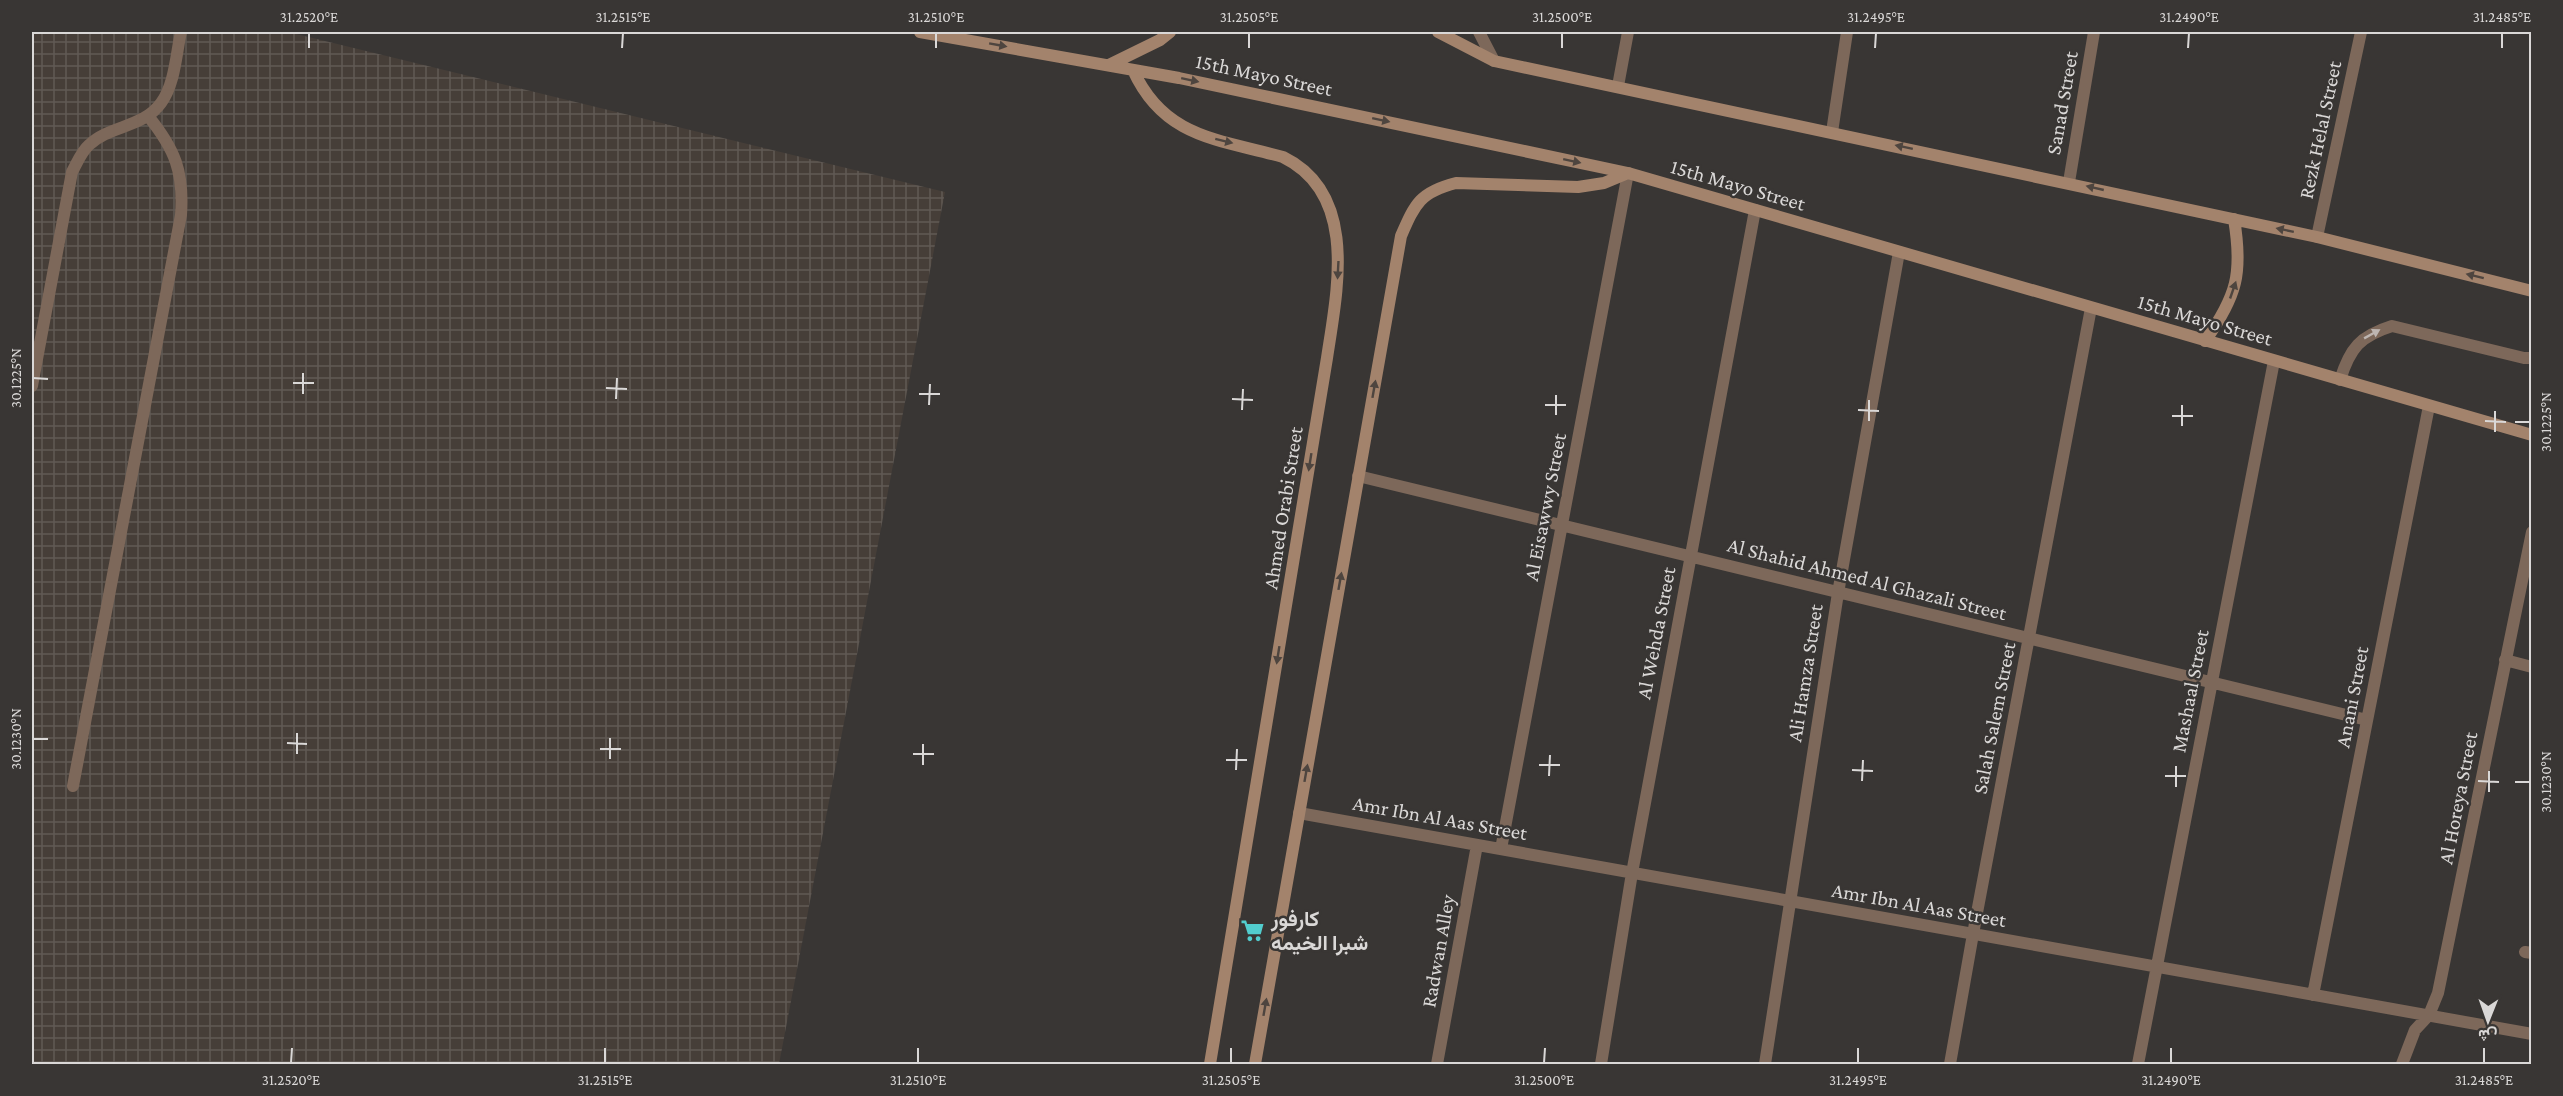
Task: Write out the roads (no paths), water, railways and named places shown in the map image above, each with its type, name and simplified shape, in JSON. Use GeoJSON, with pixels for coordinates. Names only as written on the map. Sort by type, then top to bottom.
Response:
{"type":"FeatureCollection","features":[{"type":"Feature","properties":{"kind":"main road","name":"15th Mayo Street"},"geometry":{"type":"LineString","coordinates":[[920,32],[1302,102],[1628,173],[2532,435]]}},
{"type":"Feature","properties":{"kind":"main road"},"geometry":{"type":"LineString","coordinates":[[1109,65],[1160,40],[1170,32]]}},
{"type":"Feature","properties":{"kind":"main road"},"geometry":{"type":"LineString","coordinates":[[1438,32],[1494,61],[2069,182],[2317,237],[2532,291]]}},
{"type":"Feature","properties":{"kind":"main road","name":"Ahmed Orabi Street"},"geometry":{"type":"LineString","coordinates":[[1132,70],[1151,101],[1180,126],[1200,135],[1283,157],[1306,172],[1323,194],[1334,219],[1339,251],[1337,289],[1327,358],[1210,1065]]}},
{"type":"Feature","properties":{"kind":"main road"},"geometry":{"type":"LineString","coordinates":[[1255,1065],[1401,236],[1414,206],[1425,194],[1440,187],[1456,183],[1578,187],[1604,183],[1628,173]]}},
{"type":"Feature","properties":{"kind":"main road"},"geometry":{"type":"LineString","coordinates":[[2205,341],[2224,314],[2236,284],[2240,251],[2234,219]]}},
{"type":"Feature","properties":{"kind":"street"},"geometry":{"type":"LineString","coordinates":[[32,386],[72,172],[88,145],[101,136],[132,125],[148,116],[161,103],[169,87],[181,32]]}},
{"type":"Feature","properties":{"kind":"street"},"geometry":{"type":"LineString","coordinates":[[1479,32],[1494,61]]}},
{"type":"Feature","properties":{"kind":"street"},"geometry":{"type":"LineString","coordinates":[[1618,86],[1628,32]]}},
{"type":"Feature","properties":{"kind":"street"},"geometry":{"type":"LineString","coordinates":[[1832,132],[1846,32]]}},
{"type":"Feature","properties":{"kind":"street","name":"Sanad Street"},"geometry":{"type":"LineString","coordinates":[[2069,182],[2094,32]]}},
{"type":"Feature","properties":{"kind":"street","name":"Rezk Helal Street"},"geometry":{"type":"LineString","coordinates":[[2317,237],[2361,32]]}},
{"type":"Feature","properties":{"kind":"street"},"geometry":{"type":"LineString","coordinates":[[73,786],[181,214],[183,194],[174,155],[165,136],[148,116]]}},
{"type":"Feature","properties":{"kind":"street","name":"Al Eisawwy Street"},"geometry":{"type":"LineString","coordinates":[[1501,849],[1628,173]]}},
{"type":"Feature","properties":{"kind":"street","name":"Al Wehda Street"},"geometry":{"type":"LineString","coordinates":[[1601,1065],[1632,873],[1755,210]]}},
{"type":"Feature","properties":{"kind":"street","name":"Ali Hamza Street"},"geometry":{"type":"LineString","coordinates":[[1765,1065],[1838,593],[1899,252]]}},
{"type":"Feature","properties":{"kind":"street","name":"Salah Salem Street"},"geometry":{"type":"LineString","coordinates":[[1950,1065],[1972,934],[2091,308]]}},
{"type":"Feature","properties":{"kind":"street"},"geometry":{"type":"LineString","coordinates":[[2340,380],[2346,360],[2357,344],[2373,332],[2392,326],[2532,358]]}},
{"type":"Feature","properties":{"kind":"street","name":"Mashaal Street"},"geometry":{"type":"LineString","coordinates":[[2138,1065],[2274,361]]}},
{"type":"Feature","properties":{"kind":"street","name":"Anani Street"},"geometry":{"type":"LineString","coordinates":[[2313,995],[2429,406]]}},
{"type":"Feature","properties":{"kind":"street","name":"Al Shahid Ahmed Al Ghazali Street"},"geometry":{"type":"LineString","coordinates":[[1359,477],[2367,720]]}},
{"type":"Feature","properties":{"kind":"street","name":"Al Horeya Street"},"geometry":{"type":"LineString","coordinates":[[2402,1065],[2415,1030],[2429,1016],[2438,993],[2532,532]]}},
{"type":"Feature","properties":{"kind":"street"},"geometry":{"type":"LineString","coordinates":[[2505,660],[2532,667]]}},
{"type":"Feature","properties":{"kind":"street","name":"Amr Ibn Al Aas Street"},"geometry":{"type":"LineString","coordinates":[[1299,813],[2532,1034]]}},
{"type":"Feature","properties":{"kind":"street","name":"Radwan Alley"},"geometry":{"type":"LineString","coordinates":[[1437,1065],[1477,845]]}},
{"type":"Feature","properties":{"kind":"place","name":"كارفور شبرا الخيمه"},"geometry":{"type":"Point","coordinates":[1253,931]}}]}
